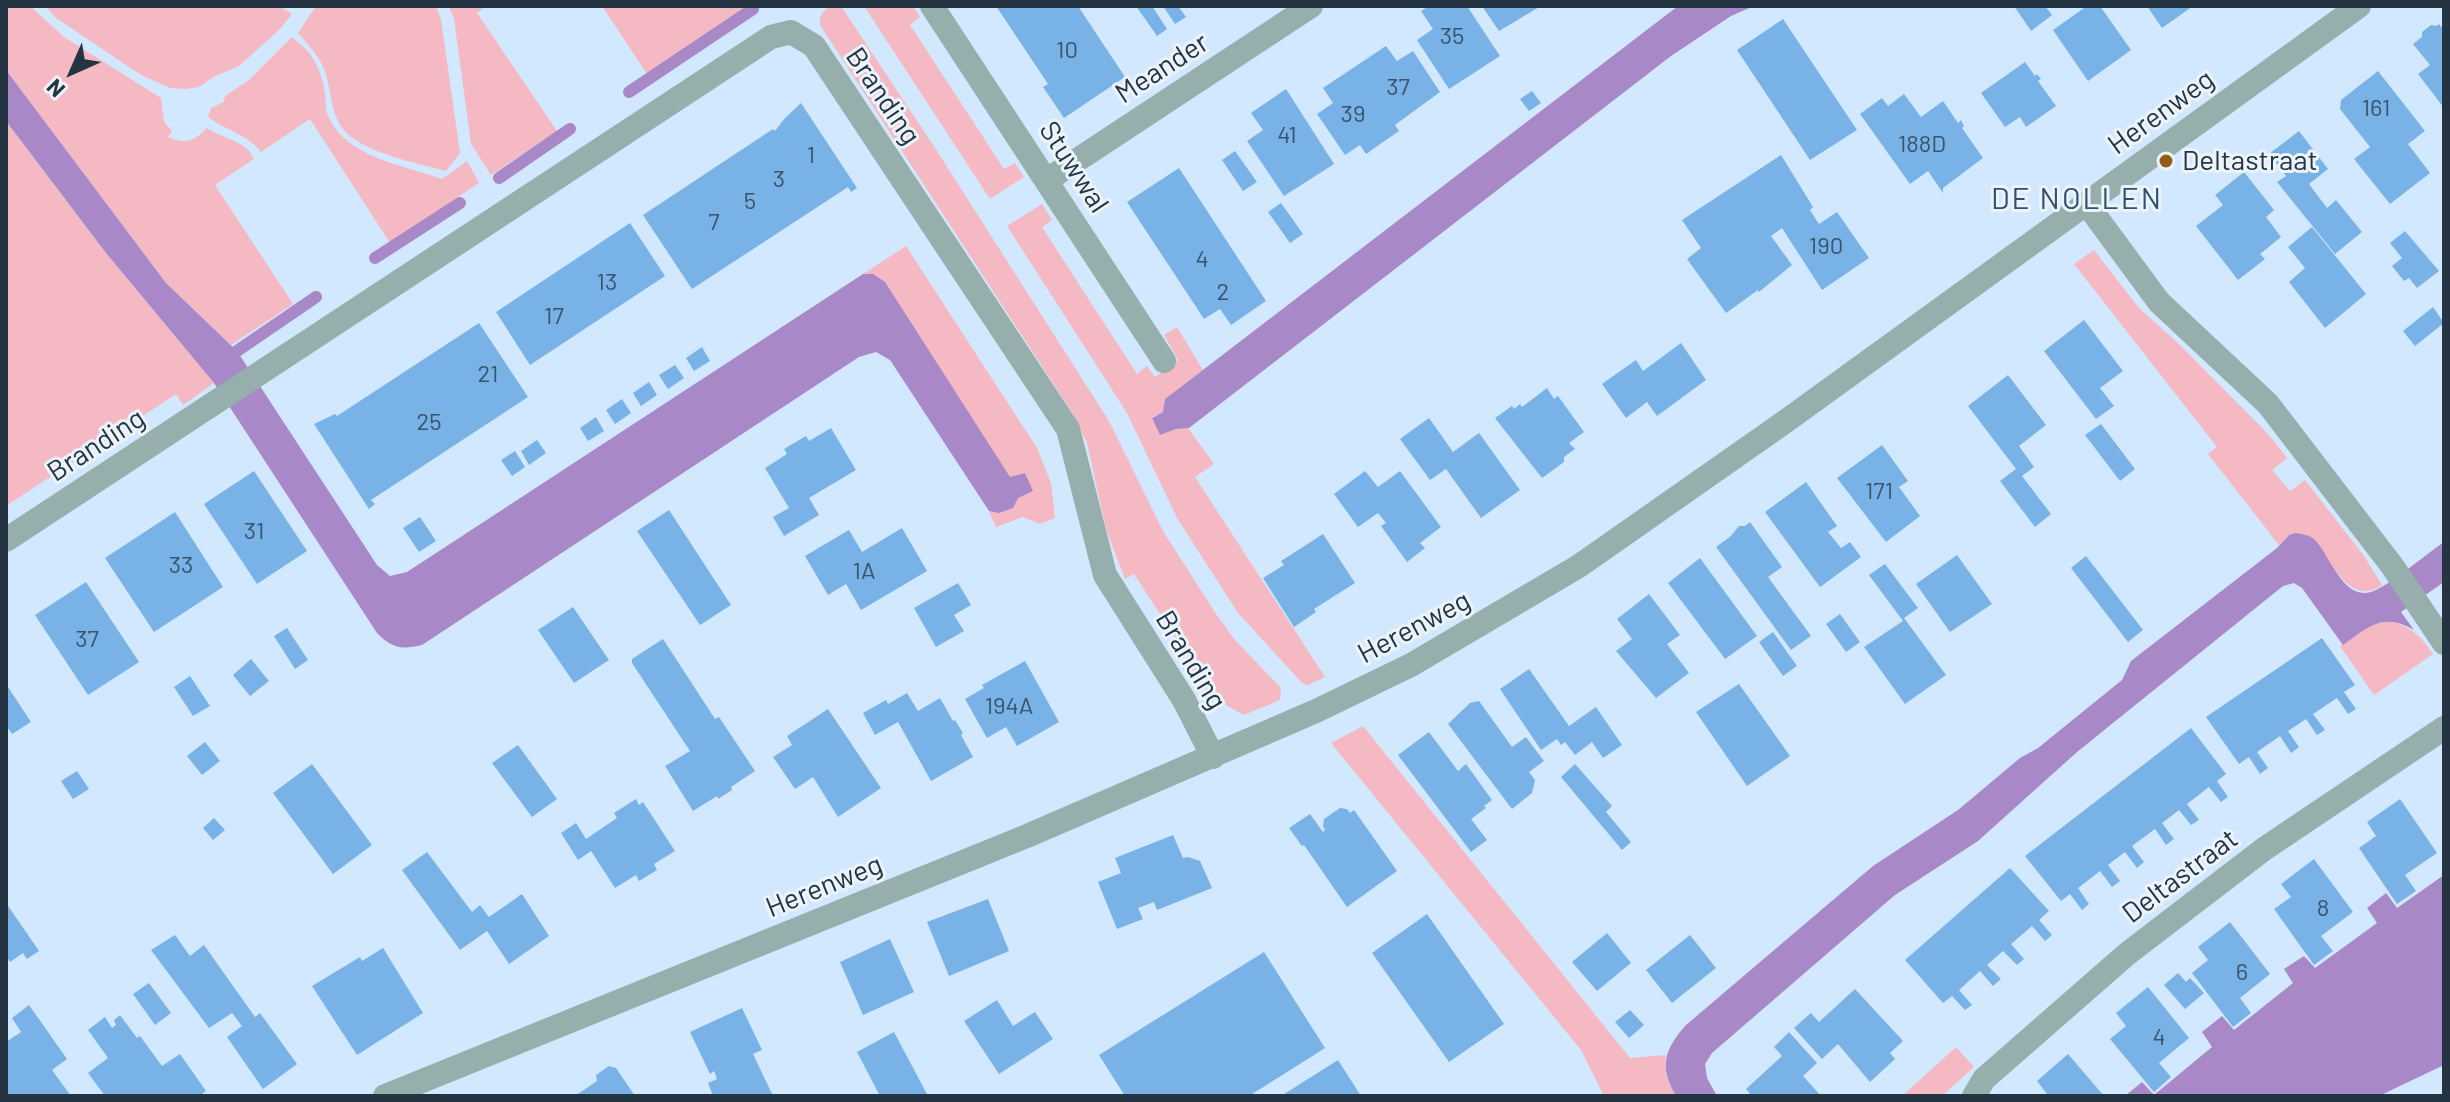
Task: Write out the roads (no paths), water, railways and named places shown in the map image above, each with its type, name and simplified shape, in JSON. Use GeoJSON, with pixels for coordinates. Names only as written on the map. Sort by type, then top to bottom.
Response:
{"type":"FeatureCollection","features":[{"type":"Feature","properties":{"kind":"street","name":"Stuwwal"},"geometry":{"type":"LineString","coordinates":[[932,6],[1164,361]]}},
{"type":"Feature","properties":{"kind":"street","name":"Meander"},"geometry":{"type":"LineString","coordinates":[[1047,180],[1311,6]]}},
{"type":"Feature","properties":{"kind":"street","name":"Herenweg"},"geometry":{"type":"LineString","coordinates":[[385,1096],[1013,842],[1213,757],[1411,665],[1579,566],[1786,421],[2359,6]]}},
{"type":"Feature","properties":{"kind":"street","name":"Branding"},"geometry":{"type":"LineString","coordinates":[[6,540],[771,37],[791,32],[814,46],[1068,429],[1105,575],[1184,700],[1213,757]]}},
{"type":"Feature","properties":{"kind":"street"},"geometry":{"type":"LineString","coordinates":[[2086,203],[2159,302],[2268,404],[2393,567],[2439,635]]}},
{"type":"Feature","properties":{"kind":"street","name":"Deltastraat"},"geometry":{"type":"LineString","coordinates":[[1974,1096],[1984,1079],[2127,954],[2264,849],[2444,728]]}},
{"type":"Feature","properties":{"kind":"waterway"},"geometry":{"type":"LineString","coordinates":[[629,92],[753,9]]}},
{"type":"Feature","properties":{"kind":"waterway"},"geometry":{"type":"LineString","coordinates":[[499,178],[570,129]]}},
{"type":"Feature","properties":{"kind":"waterway"},"geometry":{"type":"LineString","coordinates":[[375,258],[460,203]]}},
{"type":"Feature","properties":{"kind":"waterway"},"geometry":{"type":"LineString","coordinates":[[237,351],[316,297]]}},
{"type":"Feature","properties":{"kind":"place","name":"Deltastraat"},"geometry":{"type":"Point","coordinates":[2166,161]}},
{"type":"Feature","properties":{"kind":"district","name":"DE NOLLEN"},"geometry":{"type":"Point","coordinates":[2077,199]}}]}
